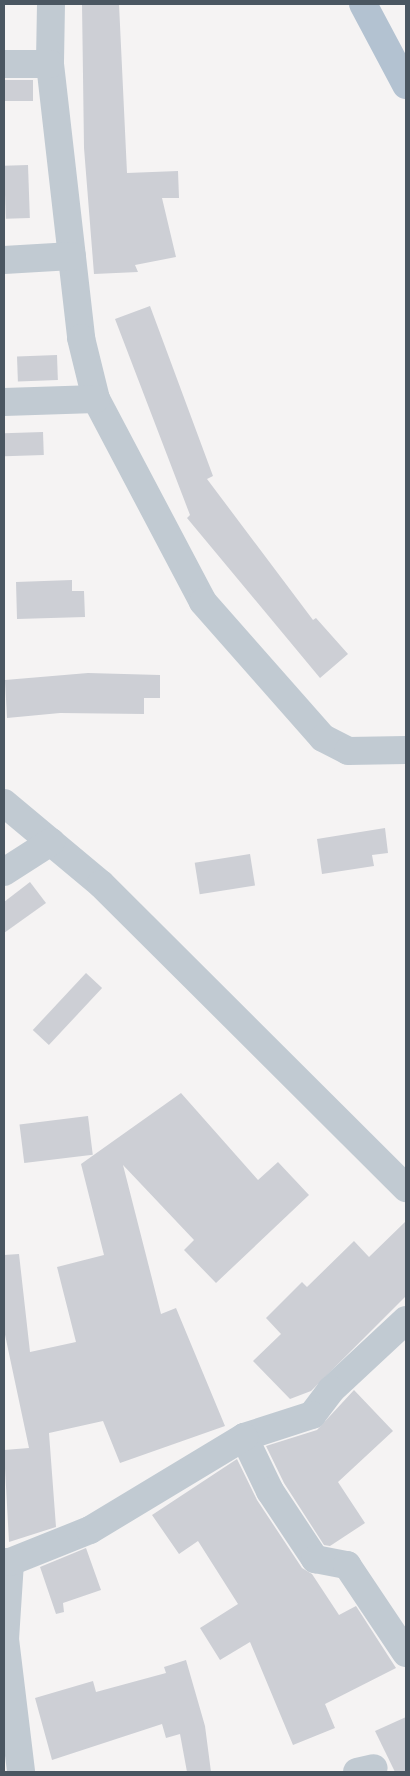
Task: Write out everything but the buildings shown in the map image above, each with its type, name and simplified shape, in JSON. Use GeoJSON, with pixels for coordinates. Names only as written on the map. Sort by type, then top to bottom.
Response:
{"type":"FeatureCollection","features":[{"type":"Feature","properties":{"kind":"main road"},"geometry":{"type":"LineString","coordinates":[[363,4],[406,85]]}},
{"type":"Feature","properties":{"kind":"street"},"geometry":{"type":"LineString","coordinates":[[51,4],[50,64],[81,338],[96,399],[203,602],[323,738],[348,751],[406,750]]}},
{"type":"Feature","properties":{"kind":"street"},"geometry":{"type":"LineString","coordinates":[[4,64],[50,64]]}},
{"type":"Feature","properties":{"kind":"street"},"geometry":{"type":"LineString","coordinates":[[4,260],[72,256]]}},
{"type":"Feature","properties":{"kind":"street"},"geometry":{"type":"LineString","coordinates":[[4,402],[96,399]]}},
{"type":"Feature","properties":{"kind":"street"},"geometry":{"type":"LineString","coordinates":[[4,803],[101,884],[406,1188]]}},
{"type":"Feature","properties":{"kind":"street"},"geometry":{"type":"LineString","coordinates":[[4,872],[51,842]]}},
{"type":"Feature","properties":{"kind":"street"},"geometry":{"type":"LineString","coordinates":[[21,1772],[5,1639],[7,1562],[90,1530],[244,1437],[312,1415],[331,1390],[406,1320]]}},
{"type":"Feature","properties":{"kind":"street"},"geometry":{"type":"LineString","coordinates":[[244,1437],[270,1490],[315,1560],[347,1564],[406,1653]]}}]}
